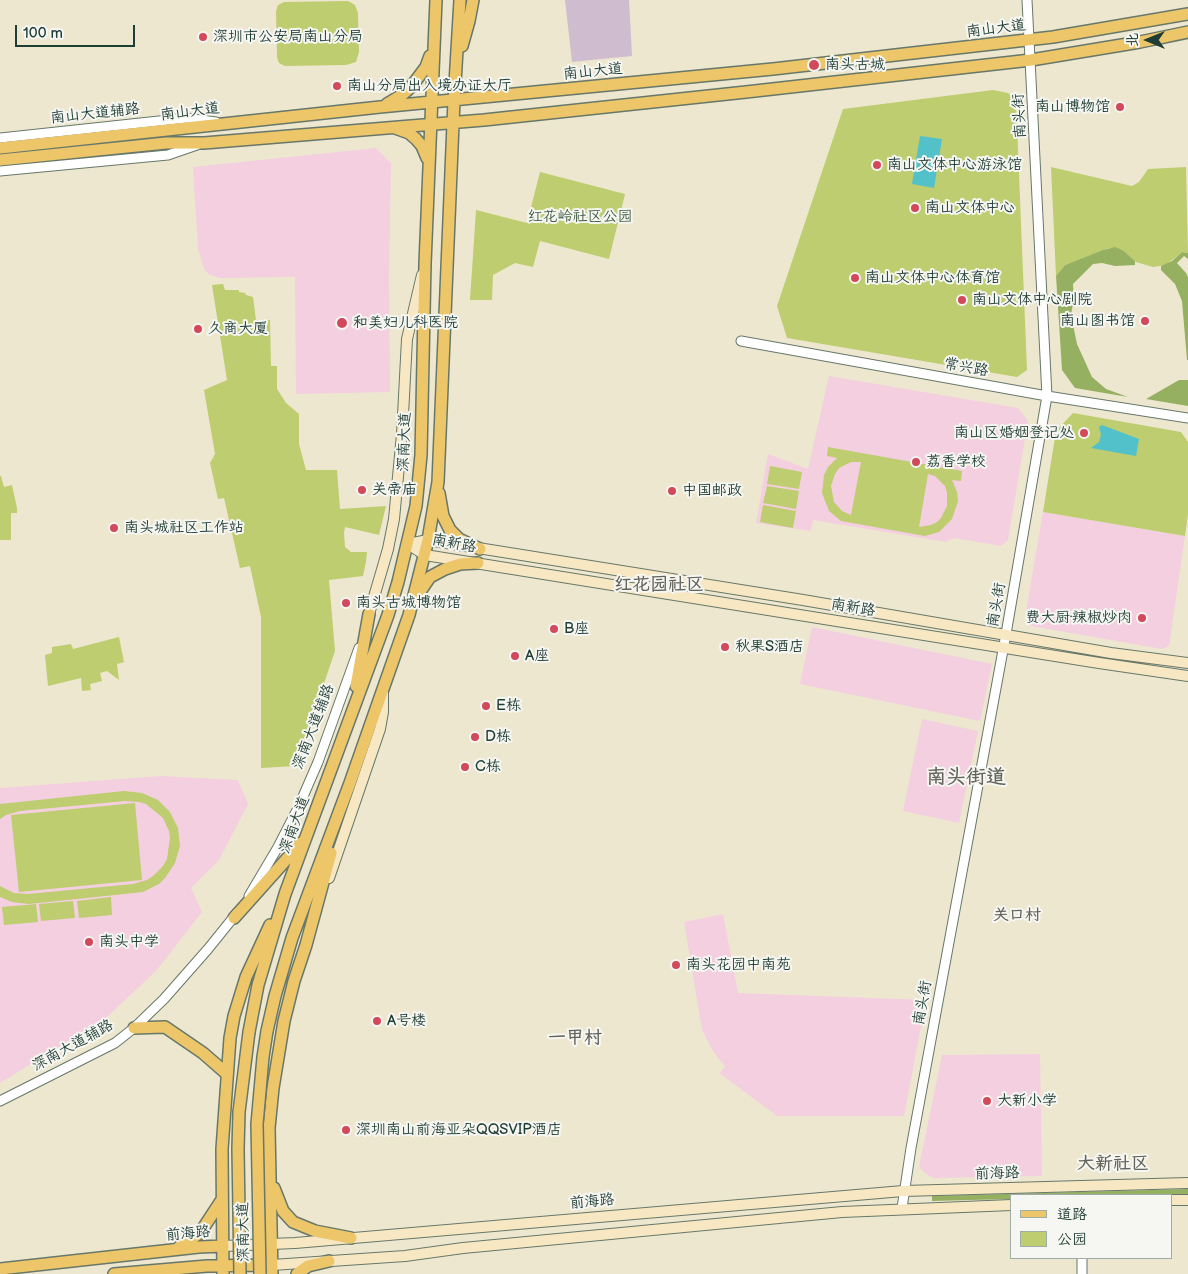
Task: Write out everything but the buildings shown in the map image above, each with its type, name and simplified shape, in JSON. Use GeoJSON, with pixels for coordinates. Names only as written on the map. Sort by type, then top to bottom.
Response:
{"type":"FeatureCollection","features":[{"type":"Feature","properties":{"kind":"main road","name":"深南大道"},"geometry":{"type":"LineString","coordinates":[[240,1274],[239,1112],[249,1032],[258,984],[285,894],[388,615],[408,544],[416,506],[421,455],[425,264],[436,0]]}},
{"type":"Feature","properties":{"kind":"main road","name":"深南大道"},"geometry":{"type":"LineString","coordinates":[[260,1274],[257,1124],[267,1031],[282,968],[383,693],[409,615],[428,540],[438,482],[460,0]]}},
{"type":"Feature","properties":{"kind":"main road"},"geometry":{"type":"LineString","coordinates":[[457,62],[473,0]]}},
{"type":"Feature","properties":{"kind":"main road","name":"南山大道"},"geometry":{"type":"LineString","coordinates":[[0,148],[380,107],[747,72],[1030,40],[1188,14]]}},
{"type":"Feature","properties":{"kind":"main road","name":"南山大道"},"geometry":{"type":"LineString","coordinates":[[0,160],[166,143],[204,143],[454,122],[746,92],[1031,60],[1188,32]]}},
{"type":"Feature","properties":{"kind":"main road"},"geometry":{"type":"LineString","coordinates":[[380,107],[402,95],[419,78],[426,67],[434,39]]}},
{"type":"Feature","properties":{"kind":"main road"},"geometry":{"type":"LineString","coordinates":[[386,127],[400,129],[416,138],[422,146],[429,167]]}},
{"type":"Feature","properties":{"kind":"main road","name":"深南大道辅路"},"geometry":{"type":"LineString","coordinates":[[369,614],[388,549],[394,519],[401,451],[407,338],[425,264]]}},
{"type":"Feature","properties":{"kind":"main road"},"geometry":{"type":"LineString","coordinates":[[438,482],[443,516],[450,530],[459,539],[480,550]]}},
{"type":"Feature","properties":{"kind":"main road","name":"南新路"},"geometry":{"type":"LineString","coordinates":[[408,544],[428,540],[480,550],[673,579],[1006,634],[1111,653],[1188,663]]}},
{"type":"Feature","properties":{"kind":"main road","name":"南新路"},"geometry":{"type":"LineString","coordinates":[[408,544],[424,555],[1188,676]]}},
{"type":"Feature","properties":{"kind":"main road"},"geometry":{"type":"LineString","coordinates":[[409,615],[418,595],[430,577],[452,566],[478,564]]}},
{"type":"Feature","properties":{"kind":"main road"},"geometry":{"type":"LineString","coordinates":[[350,719],[369,614]]}},
{"type":"Feature","properties":{"kind":"main road"},"geometry":{"type":"LineString","coordinates":[[306,945],[375,745],[382,712],[383,693]]}},
{"type":"Feature","properties":{"kind":"main road","name":"深南大道"},"geometry":{"type":"LineString","coordinates":[[272,1269],[270,1120],[278,1056],[294,981],[306,945],[350,783]]}},
{"type":"Feature","properties":{"kind":"main road"},"geometry":{"type":"LineString","coordinates":[[234,918],[306,838]]}},
{"type":"Feature","properties":{"kind":"main road","name":"深南大道"},"geometry":{"type":"LineString","coordinates":[[223,1270],[222,1149],[230,1038],[239,996],[254,956],[285,894]]}},
{"type":"Feature","properties":{"kind":"main road"},"geometry":{"type":"LineString","coordinates":[[134,1028],[165,1027],[203,1053],[226,1074]]}},
{"type":"Feature","properties":{"kind":"main road"},"geometry":{"type":"LineString","coordinates":[[269,1157],[272,1185],[278,1202],[288,1217],[307,1228],[351,1238]]}},
{"type":"Feature","properties":{"kind":"main road","name":"前海路"},"geometry":{"type":"LineString","coordinates":[[0,1269],[175,1250],[351,1238],[903,1192],[1188,1183]]}},
{"type":"Feature","properties":{"kind":"main road"},"geometry":{"type":"LineString","coordinates":[[175,1250],[200,1234],[222,1200]]}},
{"type":"Feature","properties":{"kind":"main road"},"geometry":{"type":"LineString","coordinates":[[1173,1200],[1188,1200]]}},
{"type":"Feature","properties":{"kind":"main road","name":"前海路"},"geometry":{"type":"LineString","coordinates":[[114,1274],[272,1269],[329,1261],[405,1256],[463,1248],[842,1212],[902,1208],[1010,1205]]}},
{"type":"Feature","properties":{"kind":"main road"},"geometry":{"type":"LineString","coordinates":[[296,1274],[308,1266],[329,1261]]}},
{"type":"Feature","properties":{"kind":"street","name":"南头街"},"geometry":{"type":"LineString","coordinates":[[902,1208],[903,1192],[1006,634],[1047,396],[1027,0]]}},
{"type":"Feature","properties":{"kind":"street","name":"南山大道辅路"},"geometry":{"type":"LineString","coordinates":[[0,138],[187,118],[223,123]]}},
{"type":"Feature","properties":{"kind":"street"},"geometry":{"type":"LineString","coordinates":[[0,172],[168,155],[204,143]]}},
{"type":"Feature","properties":{"kind":"street","name":"常兴路"},"geometry":{"type":"LineString","coordinates":[[741,341],[1047,396],[1188,418]]}},
{"type":"Feature","properties":{"kind":"street","name":"深南大道辅路"},"geometry":{"type":"LineString","coordinates":[[0,1101],[109,1047],[134,1028],[164,999],[234,918],[278,847],[298,808],[321,754],[369,614]]}},
{"type":"Feature","properties":{"kind":"street"},"geometry":{"type":"LineString","coordinates":[[1082,1259],[1082,1274]]}},
{"type":"Feature","properties":{"kind":"shaded area"},"geometry":{"type":"Polygon","coordinates":[[[565,0],[629,0],[632,56],[572,62],[565,0]]]}},
{"type":"Feature","properties":{"kind":"shaded area"},"geometry":{"type":"Polygon","coordinates":[[[376,148],[391,163],[389,276],[390,392],[296,394],[295,277],[220,278],[210,275],[204,269],[198,249],[193,167],[376,148]]]}},
{"type":"Feature","properties":{"kind":"shaded area","name":"荔香学校"},"geometry":{"type":"Polygon","coordinates":[[[829,376],[1018,408],[1028,421],[1008,540],[1001,546],[954,538],[946,542],[813,520],[811,531],[756,523],[768,454],[808,469],[829,376]]]}},
{"type":"Feature","properties":{"kind":"shaded area"},"geometry":{"type":"Polygon","coordinates":[[[1043,512],[1185,536],[1169,646],[1162,649],[1031,626],[1026,612],[1043,512]]]}},
{"type":"Feature","properties":{"kind":"shaded area"},"geometry":{"type":"Polygon","coordinates":[[[812,627],[992,664],[980,721],[800,684],[812,627]]]}},
{"type":"Feature","properties":{"kind":"shaded area"},"geometry":{"type":"Polygon","coordinates":[[[922,719],[978,731],[959,823],[903,811],[922,719]]]}},
{"type":"Feature","properties":{"kind":"shaded area","name":"南头中学"},"geometry":{"type":"Polygon","coordinates":[[[160,776],[238,780],[248,804],[219,860],[191,888],[202,912],[156,971],[107,1017],[0,1083],[0,788],[160,776]]]}},
{"type":"Feature","properties":{"kind":"shaded area"},"geometry":{"type":"Polygon","coordinates":[[[723,914],[738,993],[926,1000],[904,1116],[777,1116],[719,1073],[725,1067],[713,1051],[702,1030],[684,922],[723,914]]]}},
{"type":"Feature","properties":{"kind":"shaded area","name":"大新小学"},"geometry":{"type":"Polygon","coordinates":[[[1040,1054],[1042,1176],[933,1178],[919,1167],[942,1055],[1040,1054]]]}},
{"type":"Feature","properties":{"kind":"green space"},"geometry":{"type":"Polygon","coordinates":[[[348,1],[355,5],[358,13],[359,52],[356,62],[346,65],[285,66],[279,63],[277,57],[276,11],[278,5],[284,2],[348,1]]]}},
{"type":"Feature","properties":{"kind":"green space","name":"南山文体中心"},"geometry":{"type":"Polygon","coordinates":[[[993,90],[1008,93],[1016,101],[1027,370],[1017,377],[787,338],[777,306],[843,109],[993,90]]]}},
{"type":"Feature","properties":{"kind":"green space"},"geometry":{"type":"Polygon","coordinates":[[[1051,167],[1132,186],[1139,182],[1148,169],[1186,167],[1188,253],[1182,252],[1166,265],[1153,267],[1136,262],[1124,251],[1109,248],[1065,265],[1056,276],[1051,167]]]}},
{"type":"Feature","properties":{"kind":"green space","name":"红花岭社区公园"},"geometry":{"type":"Polygon","coordinates":[[[540,172],[625,194],[609,259],[540,241],[533,267],[515,263],[493,275],[492,300],[470,300],[476,210],[527,223],[540,172]]]}},
{"type":"Feature","properties":{"kind":"green space"},"geometry":{"type":"Polygon","coordinates":[[[1115,247],[1124,251],[1135,261],[1135,265],[1093,264],[1073,284],[1074,298],[1071,315],[1077,344],[1092,377],[1106,389],[1128,397],[1075,388],[1062,370],[1056,276],[1065,265],[1115,247]]]}},
{"type":"Feature","properties":{"kind":"green space"},"geometry":{"type":"Polygon","coordinates":[[[1182,252],[1188,253],[1188,259],[1184,256],[1177,263],[1188,277],[1188,360],[1182,301],[1175,284],[1161,270],[1161,266],[1172,261],[1182,252]]]}},
{"type":"Feature","properties":{"kind":"green space"},"geometry":{"type":"Polygon","coordinates":[[[223,284],[225,290],[239,290],[239,292],[253,297],[256,320],[270,320],[271,366],[277,366],[277,389],[286,403],[299,414],[299,444],[306,470],[337,470],[340,509],[386,506],[379,535],[345,527],[345,547],[351,552],[367,552],[366,562],[363,576],[329,580],[335,651],[296,766],[261,768],[261,617],[250,566],[240,568],[224,498],[218,499],[210,463],[215,454],[204,390],[227,380],[212,285],[223,284]]]}},
{"type":"Feature","properties":{"kind":"green space"},"geometry":{"type":"Polygon","coordinates":[[[1179,380],[1188,380],[1188,406],[1146,399],[1179,380]]]}},
{"type":"Feature","properties":{"kind":"green space"},"geometry":{"type":"Polygon","coordinates":[[[1073,413],[1181,432],[1188,442],[1188,514],[1185,536],[1043,512],[1056,431],[1073,413]]]}},
{"type":"Feature","properties":{"kind":"green space"},"geometry":{"type":"Polygon","coordinates":[[[828,447],[962,471],[961,481],[952,480],[957,492],[958,501],[952,519],[939,532],[925,536],[841,521],[829,511],[822,493],[824,475],[828,467],[837,458],[827,456],[828,447]],[[851,462],[839,468],[831,486],[834,502],[842,511],[851,515],[861,462],[851,462]],[[928,474],[919,527],[937,522],[947,506],[945,486],[935,476],[928,474]]]}},
{"type":"Feature","properties":{"kind":"green space"},"geometry":{"type":"Polygon","coordinates":[[[770,466],[802,472],[799,489],[767,484],[770,466]]]}},
{"type":"Feature","properties":{"kind":"green space"},"geometry":{"type":"Polygon","coordinates":[[[0,476],[4,487],[12,485],[17,508],[17,513],[11,513],[11,540],[0,540],[0,476]]]}},
{"type":"Feature","properties":{"kind":"green space"},"geometry":{"type":"Polygon","coordinates":[[[767,486],[799,491],[796,509],[763,503],[767,486]]]}},
{"type":"Feature","properties":{"kind":"green space"},"geometry":{"type":"Polygon","coordinates":[[[763,505],[796,511],[793,528],[760,522],[763,505]]]}},
{"type":"Feature","properties":{"kind":"green space"},"geometry":{"type":"Polygon","coordinates":[[[119,637],[124,662],[117,664],[119,680],[107,671],[100,673],[102,681],[90,684],[91,690],[82,691],[81,678],[48,686],[45,655],[52,653],[52,647],[71,644],[73,649],[119,637]]]}},
{"type":"Feature","properties":{"kind":"green space"},"geometry":{"type":"Polygon","coordinates":[[[124,791],[142,793],[158,800],[170,812],[178,828],[180,846],[175,863],[159,884],[143,892],[29,904],[12,902],[0,897],[0,886],[14,893],[28,894],[133,884],[153,876],[167,859],[170,838],[163,818],[146,804],[125,801],[20,811],[0,819],[0,804],[124,791]]]}},
{"type":"Feature","properties":{"kind":"green space"},"geometry":{"type":"Polygon","coordinates":[[[135,803],[142,880],[19,892],[11,815],[135,803]]]}},
{"type":"Feature","properties":{"kind":"green space"},"geometry":{"type":"Polygon","coordinates":[[[111,897],[112,915],[79,918],[77,901],[111,897]]]}},
{"type":"Feature","properties":{"kind":"green space"},"geometry":{"type":"Polygon","coordinates":[[[73,901],[75,918],[41,921],[39,904],[73,901]]]}},
{"type":"Feature","properties":{"kind":"green space"},"geometry":{"type":"Polygon","coordinates":[[[36,904],[38,922],[4,925],[2,907],[36,904]]]}},
{"type":"Feature","properties":{"kind":"green space"},"geometry":{"type":"Polygon","coordinates":[[[1188,1189],[1188,1194],[1010,1194],[1010,1199],[932,1201],[932,1196],[1188,1189]]]}},
{"type":"Feature","properties":{"kind":"water"},"geometry":{"type":"Polygon","coordinates":[[[920,136],[942,139],[934,188],[912,184],[920,136]]]}},
{"type":"Feature","properties":{"kind":"water"},"geometry":{"type":"Polygon","coordinates":[[[1102,425],[1139,439],[1136,456],[1091,448],[1099,442],[1101,435],[1099,427],[1102,425]]]}},
{"type":"Feature","properties":{"kind":"place","name":"深圳市公安局南山分局"},"geometry":{"type":"Point","coordinates":[203,37]}},
{"type":"Feature","properties":{"kind":"place","name":"南头古城"},"geometry":{"type":"Point","coordinates":[814,65]}},
{"type":"Feature","properties":{"kind":"place","name":"南山分局出入境办证大厅"},"geometry":{"type":"Point","coordinates":[337,86]}},
{"type":"Feature","properties":{"kind":"place","name":"南山博物馆"},"geometry":{"type":"Point","coordinates":[1120,107]}},
{"type":"Feature","properties":{"kind":"place","name":"南山文体中心游泳馆"},"geometry":{"type":"Point","coordinates":[877,165]}},
{"type":"Feature","properties":{"kind":"place","name":"南山文体中心"},"geometry":{"type":"Point","coordinates":[915,208]}},
{"type":"Feature","properties":{"kind":"place","name":"南山文体中心体育馆"},"geometry":{"type":"Point","coordinates":[855,278]}},
{"type":"Feature","properties":{"kind":"place","name":"南山文体中心剧院"},"geometry":{"type":"Point","coordinates":[962,300]}},
{"type":"Feature","properties":{"kind":"place","name":"南山图书馆"},"geometry":{"type":"Point","coordinates":[1145,321]}},
{"type":"Feature","properties":{"kind":"place","name":"和美妇儿科医院"},"geometry":{"type":"Point","coordinates":[342,323]}},
{"type":"Feature","properties":{"kind":"place","name":"久商大厦"},"geometry":{"type":"Point","coordinates":[198,329]}},
{"type":"Feature","properties":{"kind":"place","name":"南山区婚姻登记处"},"geometry":{"type":"Point","coordinates":[1084,433]}},
{"type":"Feature","properties":{"kind":"place","name":"荔香学校"},"geometry":{"type":"Point","coordinates":[916,462]}},
{"type":"Feature","properties":{"kind":"place","name":"关帝庙"},"geometry":{"type":"Point","coordinates":[362,490]}},
{"type":"Feature","properties":{"kind":"place","name":"中国邮政"},"geometry":{"type":"Point","coordinates":[672,491]}},
{"type":"Feature","properties":{"kind":"place","name":"南头城社区工作站"},"geometry":{"type":"Point","coordinates":[114,528]}},
{"type":"Feature","properties":{"kind":"place","name":"南头古城博物馆"},"geometry":{"type":"Point","coordinates":[346,603]}},
{"type":"Feature","properties":{"kind":"place","name":"费大厨·辣椒炒肉"},"geometry":{"type":"Point","coordinates":[1142,618]}},
{"type":"Feature","properties":{"kind":"place","name":"B座"},"geometry":{"type":"Point","coordinates":[554,629]}},
{"type":"Feature","properties":{"kind":"place","name":"秋果S酒店"},"geometry":{"type":"Point","coordinates":[725,647]}},
{"type":"Feature","properties":{"kind":"place","name":"A座"},"geometry":{"type":"Point","coordinates":[515,656]}},
{"type":"Feature","properties":{"kind":"place","name":"E栋"},"geometry":{"type":"Point","coordinates":[486,706]}},
{"type":"Feature","properties":{"kind":"place","name":"D栋"},"geometry":{"type":"Point","coordinates":[475,737]}},
{"type":"Feature","properties":{"kind":"place","name":"C栋"},"geometry":{"type":"Point","coordinates":[465,767]}},
{"type":"Feature","properties":{"kind":"place","name":"南头中学"},"geometry":{"type":"Point","coordinates":[89,942]}},
{"type":"Feature","properties":{"kind":"place","name":"南头花园中南苑"},"geometry":{"type":"Point","coordinates":[676,965]}},
{"type":"Feature","properties":{"kind":"place","name":"A号楼"},"geometry":{"type":"Point","coordinates":[377,1021]}},
{"type":"Feature","properties":{"kind":"place","name":"大新小学"},"geometry":{"type":"Point","coordinates":[987,1101]}},
{"type":"Feature","properties":{"kind":"place","name":"深圳南山前海亚朵QQSVIP酒店"},"geometry":{"type":"Point","coordinates":[346,1130]}},
{"type":"Feature","properties":{"kind":"district","name":"红花园社区"},"geometry":{"type":"Point","coordinates":[659,585]}},
{"type":"Feature","properties":{"kind":"district","name":"南头街道"},"geometry":{"type":"Point","coordinates":[966,778]}},
{"type":"Feature","properties":{"kind":"district","name":"关口村"},"geometry":{"type":"Point","coordinates":[1017,916]}},
{"type":"Feature","properties":{"kind":"district","name":"一甲村"},"geometry":{"type":"Point","coordinates":[575,1038]}},
{"type":"Feature","properties":{"kind":"district","name":"大新社区"},"geometry":{"type":"Point","coordinates":[1113,1164]}}]}
